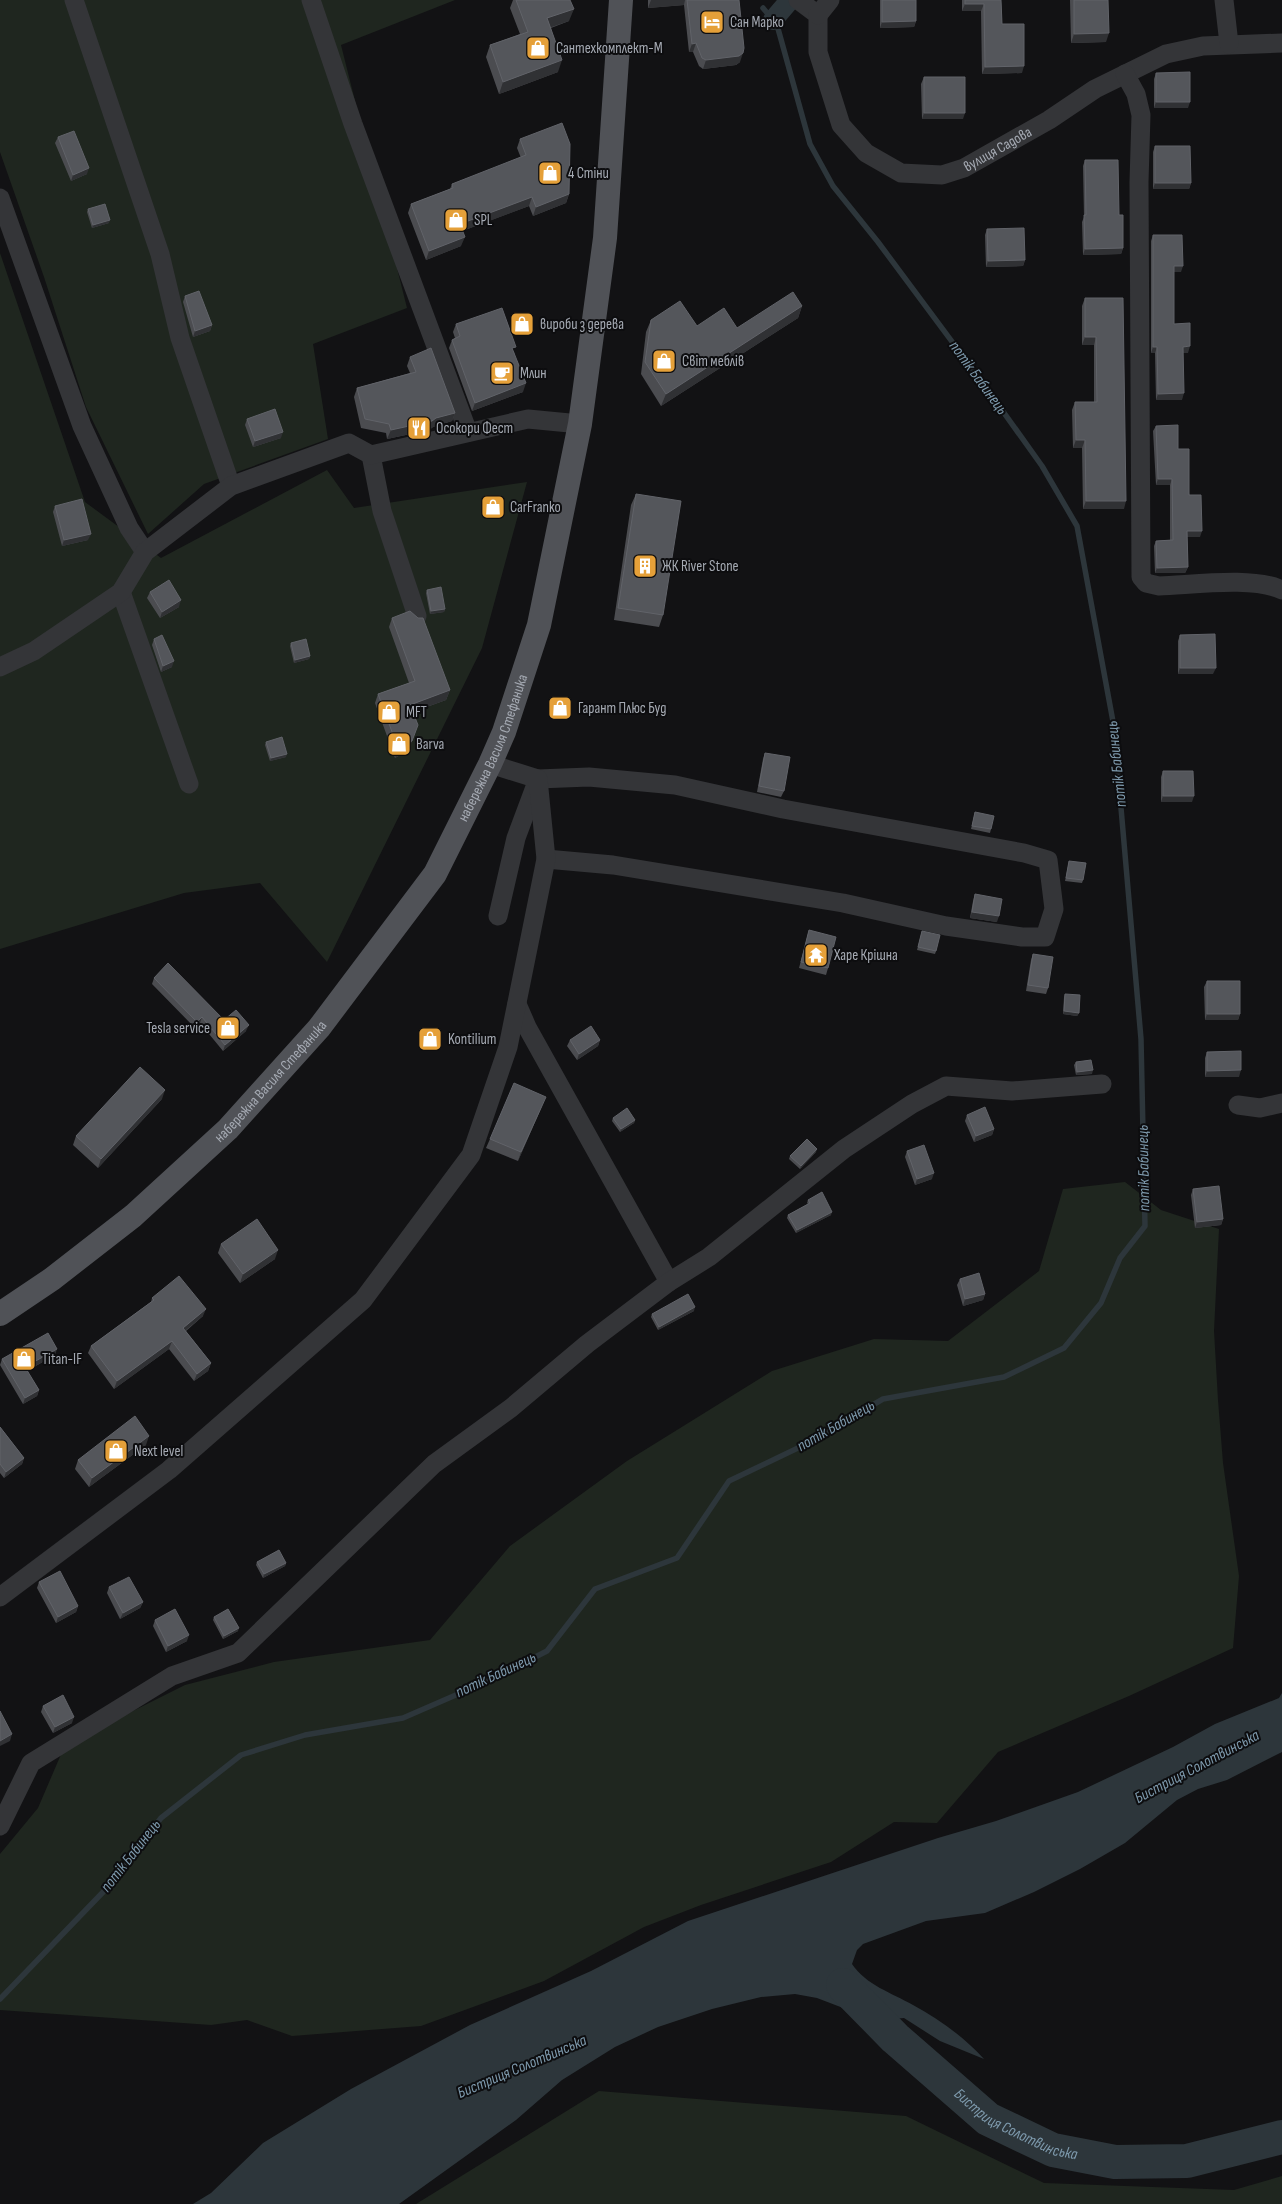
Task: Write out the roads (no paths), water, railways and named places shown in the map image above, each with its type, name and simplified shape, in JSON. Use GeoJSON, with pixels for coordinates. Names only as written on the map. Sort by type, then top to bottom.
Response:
{"type":"FeatureCollection","features":[{"type":"Feature","properties":{"kind":"main road","name":"набережна Василя Стефаника"},"geometry":{"type":"LineString","coordinates":[[0,1314],[52,1279],[133,1216],[228,1129],[319,1028],[434,874],[490,764],[504,732],[539,625],[580,424],[605,238],[621,0]]}},
{"type":"Feature","properties":{"kind":"street"},"geometry":{"type":"LineString","coordinates":[[74,0],[160,254],[180,338],[231,486]]}},
{"type":"Feature","properties":{"kind":"street"},"geometry":{"type":"LineString","coordinates":[[311,0],[353,124],[468,432]]}},
{"type":"Feature","properties":{"kind":"street"},"geometry":{"type":"LineString","coordinates":[[807,7],[830,0]]}},
{"type":"Feature","properties":{"kind":"street"},"geometry":{"type":"LineString","coordinates":[[1224,0],[1229,44]]}},
{"type":"Feature","properties":{"kind":"street","name":"вулиця Садова"},"geometry":{"type":"LineString","coordinates":[[807,7],[818,52],[841,125],[866,153],[901,173],[942,175],[964,168],[1049,120],[1095,90],[1166,54],[1203,46],[1282,44]]}},
{"type":"Feature","properties":{"kind":"street"},"geometry":{"type":"LineString","coordinates":[[1125,74],[1136,94],[1141,115],[1139,182],[1141,577],[1146,583],[1159,586],[1240,582],[1273,586],[1282,590]]}},
{"type":"Feature","properties":{"kind":"street"},"geometry":{"type":"LineString","coordinates":[[0,198],[82,426],[129,528],[145,552]]}},
{"type":"Feature","properties":{"kind":"street"},"geometry":{"type":"LineString","coordinates":[[0,666],[34,651],[121,592],[145,552],[231,486],[349,443],[371,455],[528,419],[580,424]]}},
{"type":"Feature","properties":{"kind":"street"},"geometry":{"type":"LineString","coordinates":[[371,455],[382,511],[417,616]]}},
{"type":"Feature","properties":{"kind":"street"},"geometry":{"type":"LineString","coordinates":[[121,592],[189,784]]}},
{"type":"Feature","properties":{"kind":"street"},"geometry":{"type":"LineString","coordinates":[[490,764],[538,779],[589,777],[675,785],[783,809],[1024,853],[1048,860],[1054,909],[1045,937],[1022,937],[946,926],[843,903],[614,865],[546,860]]}},
{"type":"Feature","properties":{"kind":"street"},"geometry":{"type":"LineString","coordinates":[[0,1598],[169,1470],[363,1300],[471,1156],[508,1047],[546,860],[538,779]]}},
{"type":"Feature","properties":{"kind":"street"},"geometry":{"type":"LineString","coordinates":[[498,916],[516,838],[538,779]]}},
{"type":"Feature","properties":{"kind":"street"},"geometry":{"type":"LineString","coordinates":[[517,1004],[527,1027],[669,1282]]}},
{"type":"Feature","properties":{"kind":"street"},"geometry":{"type":"LineString","coordinates":[[0,1826],[31,1763],[172,1676],[238,1652],[434,1464],[510,1408],[587,1344],[669,1282],[709,1257],[844,1149],[912,1104],[946,1086],[1012,1091],[1102,1084]]}},
{"type":"Feature","properties":{"kind":"street"},"geometry":{"type":"LineString","coordinates":[[1238,1105],[1260,1108],[1282,1103]]}},
{"type":"Feature","properties":{"kind":"water"},"geometry":{"type":"Polygon","coordinates":[[[1282,1693],[1282,1752],[1227,1780],[1198,1789],[1177,1800],[1125,1843],[1080,1869],[1034,1892],[985,1913],[926,1921],[863,1944],[857,1950],[852,1964],[864,1978],[942,2022],[984,2059],[940,2041],[904,2018],[893,2019],[864,2016],[817,1998],[795,1994],[761,1997],[712,2009],[658,2027],[615,2047],[562,2080],[516,2120],[399,2204],[193,2204],[211,2193],[263,2143],[351,2089],[470,2025],[591,1971],[688,1921],[938,1838],[996,1821],[1078,1792],[1173,1747],[1215,1724],[1279,1698],[1282,1693]]]}},
{"type":"Feature","properties":{"kind":"waterway"},"geometry":{"type":"LineString","coordinates":[[773,20],[790,0]]}},
{"type":"Feature","properties":{"kind":"waterway","name":"потік Бабинець"},"geometry":{"type":"LineString","coordinates":[[0,1999],[106,1889],[161,1818],[241,1755],[305,1735],[403,1718],[488,1681],[547,1651],[595,1589],[677,1558],[729,1481],[800,1447],[883,1399],[1004,1377],[1064,1348],[1101,1303],[1120,1258],[1145,1226],[1141,1039],[1114,727],[1077,526],[1042,466],[982,382],[878,242],[833,186],[810,144],[777,25],[763,8]]}},
{"type":"Feature","properties":{"kind":"waterway","name":"Бистриця Солотвинська"},"geometry":{"type":"LineString","coordinates":[[843,1985],[895,2038],[988,2119],[1053,2150],[1115,2162],[1187,2161],[1282,2137]]}},
{"type":"Feature","properties":{"kind":"place","name":"Сан Марко"},"geometry":{"type":"Point","coordinates":[712,22]}},
{"type":"Feature","properties":{"kind":"place","name":"Сантехкомплект-М"},"geometry":{"type":"Point","coordinates":[538,48]}},
{"type":"Feature","properties":{"kind":"place","name":"4 Стіни"},"geometry":{"type":"Point","coordinates":[550,173]}},
{"type":"Feature","properties":{"kind":"place","name":"SPL"},"geometry":{"type":"Point","coordinates":[456,220]}},
{"type":"Feature","properties":{"kind":"place","name":"вироби з дерева"},"geometry":{"type":"Point","coordinates":[522,324]}},
{"type":"Feature","properties":{"kind":"place","name":"Світ меблів"},"geometry":{"type":"Point","coordinates":[664,361]}},
{"type":"Feature","properties":{"kind":"place","name":"Млин"},"geometry":{"type":"Point","coordinates":[502,373]}},
{"type":"Feature","properties":{"kind":"place","name":"Осокори Фест"},"geometry":{"type":"Point","coordinates":[419,428]}},
{"type":"Feature","properties":{"kind":"place","name":"CarFranko"},"geometry":{"type":"Point","coordinates":[493,507]}},
{"type":"Feature","properties":{"kind":"place","name":"ЖК River Stone"},"geometry":{"type":"Point","coordinates":[645,566]}},
{"type":"Feature","properties":{"kind":"place","name":"Гарант Плюс Буд"},"geometry":{"type":"Point","coordinates":[560,708]}},
{"type":"Feature","properties":{"kind":"place","name":"MFT"},"geometry":{"type":"Point","coordinates":[389,712]}},
{"type":"Feature","properties":{"kind":"place","name":"Barva"},"geometry":{"type":"Point","coordinates":[399,744]}},
{"type":"Feature","properties":{"kind":"place","name":"Харе Крішна"},"geometry":{"type":"Point","coordinates":[816,955]}},
{"type":"Feature","properties":{"kind":"place","name":"Tesla service"},"geometry":{"type":"Point","coordinates":[228,1028]}},
{"type":"Feature","properties":{"kind":"place","name":"Kontilium"},"geometry":{"type":"Point","coordinates":[430,1039]}},
{"type":"Feature","properties":{"kind":"place","name":"Titan-IF"},"geometry":{"type":"Point","coordinates":[24,1359]}},
{"type":"Feature","properties":{"kind":"place","name":"Next level"},"geometry":{"type":"Point","coordinates":[116,1451]}}]}
